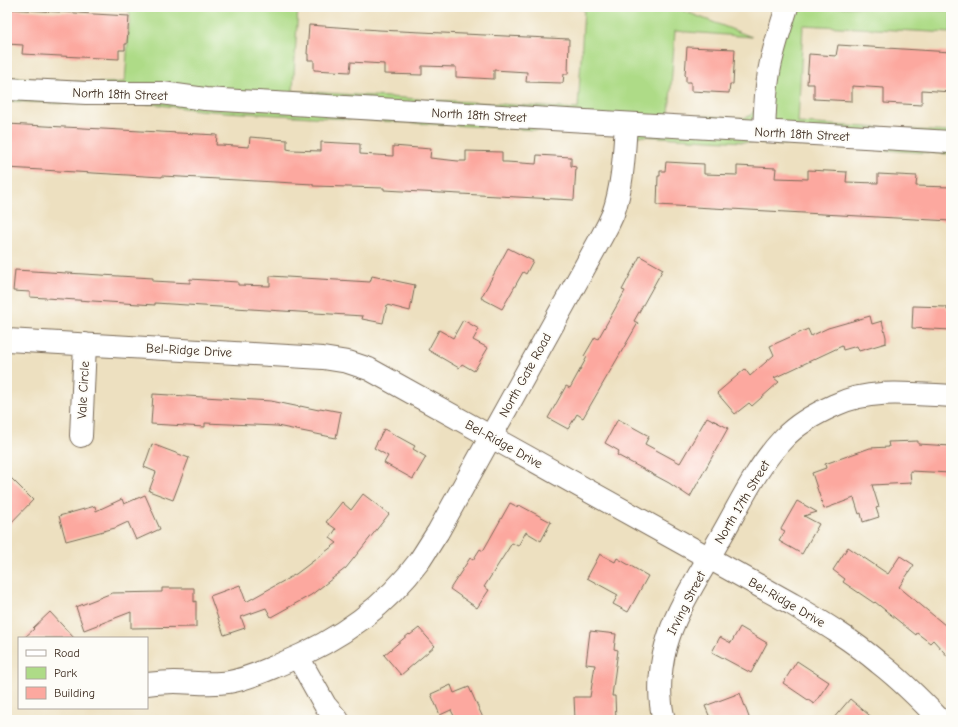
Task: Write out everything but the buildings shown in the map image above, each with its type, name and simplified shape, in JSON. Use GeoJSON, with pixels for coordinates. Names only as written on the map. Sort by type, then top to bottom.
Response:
{"type":"FeatureCollection","features":[{"type":"Feature","properties":{"kind":"street"},"geometry":{"type":"LineString","coordinates":[[764,131],[769,70],[787,7]]}},
{"type":"Feature","properties":{"kind":"street","name":"North 18th Street"},"geometry":{"type":"LineString","coordinates":[[7,89],[86,93],[162,93],[205,99],[951,142]]}},
{"type":"Feature","properties":{"kind":"street","name":"North Gate Road"},"geometry":{"type":"LineString","coordinates":[[148,684],[175,682],[228,682],[249,677],[298,657],[337,636],[364,618],[394,591],[419,560],[438,532],[613,214],[623,172],[626,124]]}},
{"type":"Feature","properties":{"kind":"street","name":"Bel-Ridge Drive"},"geometry":{"type":"LineString","coordinates":[[7,340],[323,358],[348,362],[369,369],[709,557],[833,628],[879,662],[917,696],[940,720]]}},
{"type":"Feature","properties":{"kind":"street","name":"Vale Circle"},"geometry":{"type":"LineString","coordinates":[[80,436],[85,344]]}},
{"type":"Feature","properties":{"kind":"street","name":"North 17th Street"},"geometry":{"type":"LineString","coordinates":[[709,557],[764,462],[785,437],[810,418],[836,404],[864,396],[893,393],[951,396]]}},
{"type":"Feature","properties":{"kind":"street","name":"Irving Street"},"geometry":{"type":"LineString","coordinates":[[664,720],[660,693],[662,664],[669,636],[680,610],[709,557]]}},
{"type":"Feature","properties":{"kind":"street"},"geometry":{"type":"LineString","coordinates":[[298,657],[325,705],[338,720]]}},
{"type":"Feature","properties":{"kind":"green space"},"geometry":{"type":"Polygon","coordinates":[[[124,7],[298,7],[293,91],[578,109],[584,9],[554,7],[685,7],[684,11],[752,37],[675,31],[669,114],[741,118],[750,115],[757,106],[777,7],[921,7],[921,9],[951,11],[951,33],[803,25],[798,123],[951,132],[951,154],[226,112],[152,104],[97,105],[7,101],[7,77],[101,83],[125,82],[130,13],[124,7]]]}}]}
